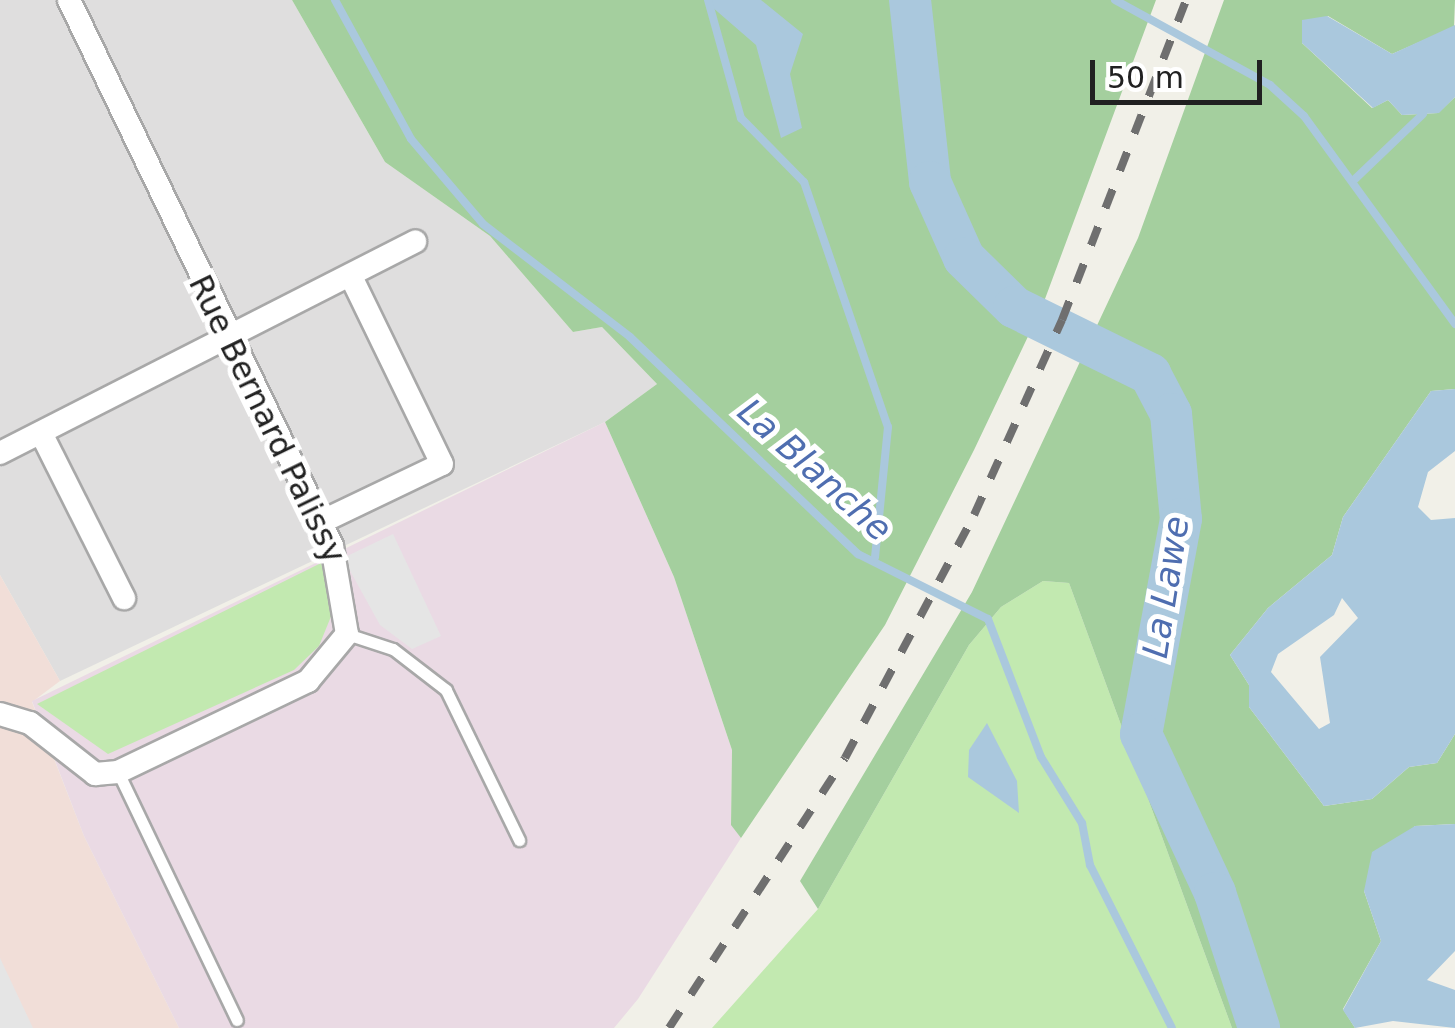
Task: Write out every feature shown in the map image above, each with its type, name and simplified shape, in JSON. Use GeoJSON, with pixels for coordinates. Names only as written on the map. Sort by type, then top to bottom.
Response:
{"type":"FeatureCollection","features":[{"type":"Feature","properties":{"kind":"street","name":"Rue Bernard Palissy"},"geometry":{"type":"LineString","coordinates":[[69,0],[321,522],[346,586],[346,634]]}},
{"type":"Feature","properties":{"kind":"street"},"geometry":{"type":"LineString","coordinates":[[0,452],[230,340],[415,242]]}},
{"type":"Feature","properties":{"kind":"street"},"geometry":{"type":"LineString","coordinates":[[321,522],[442,464],[350,277]]}},
{"type":"Feature","properties":{"kind":"street"},"geometry":{"type":"LineString","coordinates":[[41,432],[124,598]]}},
{"type":"Feature","properties":{"kind":"street"},"geometry":{"type":"LineString","coordinates":[[0,714],[30,723],[95,774],[118,772],[308,681],[346,634]]}},
{"type":"Feature","properties":{"kind":"lane"},"geometry":{"type":"LineString","coordinates":[[346,634],[393,649],[446,690],[519,840]]}},
{"type":"Feature","properties":{"kind":"lane"},"geometry":{"type":"LineString","coordinates":[[118,772],[237,1020]]}},
{"type":"Feature","properties":{"kind":"shaded area"},"geometry":{"type":"Polygon","coordinates":[[[0,0],[292,0],[385,162],[490,236],[573,332],[602,327],[657,384],[605,422],[60,681],[0,575],[0,0]]]}},
{"type":"Feature","properties":{"kind":"shaded area"},"geometry":{"type":"Polygon","coordinates":[[[605,422],[674,577],[732,750],[731,824],[741,838],[638,999],[614,1028],[179,1028],[84,836],[32,701],[605,422]]]}},
{"type":"Feature","properties":{"kind":"shaded area"},"geometry":{"type":"Polygon","coordinates":[[[393,534],[441,636],[412,649],[380,625],[343,558],[393,534]]]}},
{"type":"Feature","properties":{"kind":"shaded area"},"geometry":{"type":"Polygon","coordinates":[[[0,575],[60,681],[32,702],[84,836],[179,1028],[0,1028],[0,575]]]}},
{"type":"Feature","properties":{"kind":"shaded area"},"geometry":{"type":"Polygon","coordinates":[[[0,958],[33,1028],[0,1028],[0,958]]]}},
{"type":"Feature","properties":{"kind":"green space"},"geometry":{"type":"Polygon","coordinates":[[[292,0],[1156,0],[1042,307],[974,450],[885,625],[741,838],[731,825],[732,750],[674,577],[605,422],[657,384],[602,327],[573,332],[490,236],[385,162],[292,0]]]}},
{"type":"Feature","properties":{"kind":"green space"},"geometry":{"type":"Polygon","coordinates":[[[1224,0],[1455,0],[1454,27],[1392,54],[1328,16],[1302,43],[1372,108],[1388,100],[1402,115],[1438,113],[1455,97],[1455,389],[1431,391],[1343,517],[1332,555],[1268,608],[1230,655],[1249,685],[1249,707],[1324,806],[1372,799],[1409,767],[1437,763],[1455,734],[1455,824],[1415,826],[1364,891],[1381,941],[1343,1009],[1355,1028],[1232,1028],[1069,583],[1043,581],[1001,607],[969,645],[818,909],[800,881],[972,592],[1138,238],[1224,0]]]}},
{"type":"Feature","properties":{"kind":"green space"},"geometry":{"type":"Polygon","coordinates":[[[321,563],[334,609],[319,646],[294,670],[108,754],[37,704],[321,563]]]}},
{"type":"Feature","properties":{"kind":"green space"},"geometry":{"type":"Polygon","coordinates":[[[1043,581],[1069,583],[1232,1028],[712,1028],[818,909],[969,645],[1001,607],[1043,581]]]}},
{"type":"Feature","properties":{"kind":"water"},"geometry":{"type":"Polygon","coordinates":[[[704,0],[761,0],[803,34],[790,74],[802,128],[781,138],[756,45],[704,0]]]}},
{"type":"Feature","properties":{"kind":"water"},"geometry":{"type":"Polygon","coordinates":[[[1327,16],[1392,54],[1455,25],[1455,97],[1439,113],[1402,115],[1388,100],[1373,108],[1302,43],[1302,20],[1327,16]]]}},
{"type":"Feature","properties":{"kind":"water"},"geometry":{"type":"Polygon","coordinates":[[[1455,389],[1455,451],[1428,472],[1418,507],[1431,520],[1455,518],[1455,734],[1437,763],[1409,767],[1372,799],[1324,806],[1249,707],[1249,685],[1230,655],[1268,608],[1332,555],[1343,517],[1431,391],[1455,389]],[[1342,598],[1334,615],[1278,654],[1271,672],[1319,729],[1330,723],[1320,657],[1358,618],[1342,598]]]}},
{"type":"Feature","properties":{"kind":"water"},"geometry":{"type":"Polygon","coordinates":[[[987,723],[1017,781],[1019,813],[968,777],[969,750],[987,723]]]}},
{"type":"Feature","properties":{"kind":"water"},"geometry":{"type":"Polygon","coordinates":[[[1455,824],[1455,951],[1427,980],[1455,990],[1455,1028],[1393,1021],[1355,1028],[1343,1010],[1381,941],[1364,891],[1372,852],[1415,826],[1455,824]]]}},
{"type":"Feature","properties":{"kind":"waterway","name":"La Blanche"},"geometry":{"type":"LineString","coordinates":[[335,0],[411,139],[483,224],[630,337],[858,554],[988,619],[1041,757],[1082,823],[1090,865],[1172,1028]]}},
{"type":"Feature","properties":{"kind":"waterway"},"geometry":{"type":"LineString","coordinates":[[708,0],[741,118],[804,182],[888,427],[875,557]]}},
{"type":"Feature","properties":{"kind":"waterway","name":"La Lawe"},"geometry":{"type":"LineString","coordinates":[[910,0],[930,182],[964,258],[1014,307],[1150,374],[1171,414],[1181,519],[1141,734],[1215,893],[1259,1028]]}},
{"type":"Feature","properties":{"kind":"waterway"},"geometry":{"type":"LineString","coordinates":[[1115,0],[1270,85],[1304,116],[1455,324]]}},
{"type":"Feature","properties":{"kind":"waterway"},"geometry":{"type":"LineString","coordinates":[[1355,179],[1423,114]]}},
{"type":"Feature","properties":{"kind":"railway"},"geometry":{"type":"LineString","coordinates":[[669,1028],[845,758],[974,515],[1062,320],[1186,0]]}}]}
